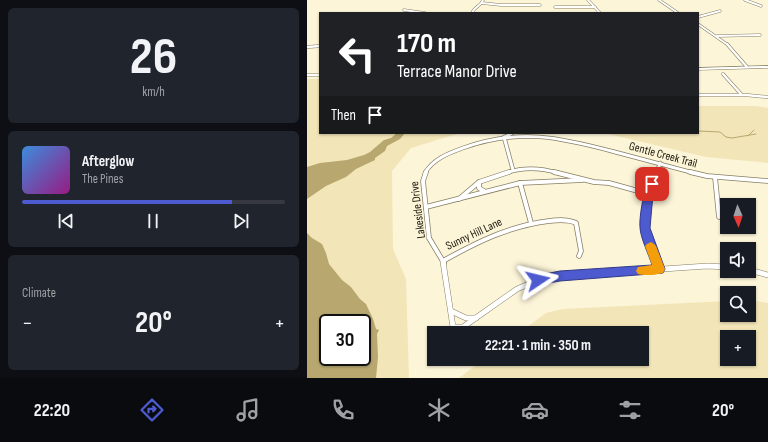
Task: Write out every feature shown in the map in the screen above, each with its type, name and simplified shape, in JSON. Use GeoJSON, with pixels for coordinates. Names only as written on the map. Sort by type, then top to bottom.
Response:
{"type":"FeatureCollection","features":[{"type":"Feature","properties":{"kind":"main road"},"geometry":{"type":"LineString","coordinates":[[699,69],[768,67]]}},
{"type":"Feature","properties":{"kind":"main road"},"geometry":{"type":"LineString","coordinates":[[307,75],[319,75]]}},
{"type":"Feature","properties":{"kind":"street"},"geometry":{"type":"LineString","coordinates":[[472,12],[474,8],[482,3],[483,0]]}},
{"type":"Feature","properties":{"kind":"street"},"geometry":{"type":"LineString","coordinates":[[588,0],[599,12]]}},
{"type":"Feature","properties":{"kind":"street"},"geometry":{"type":"LineString","coordinates":[[659,0],[677,12]]}},
{"type":"Feature","properties":{"kind":"street"},"geometry":{"type":"LineString","coordinates":[[745,0],[761,6]]}},
{"type":"Feature","properties":{"kind":"street"},"geometry":{"type":"LineString","coordinates":[[482,3],[496,5],[540,5]]}},
{"type":"Feature","properties":{"kind":"street"},"geometry":{"type":"LineString","coordinates":[[555,7],[595,7]]}},
{"type":"Feature","properties":{"kind":"street"},"geometry":{"type":"LineString","coordinates":[[404,10],[418,12]]}},
{"type":"Feature","properties":{"kind":"street"},"geometry":{"type":"LineString","coordinates":[[699,17],[720,11]]}},
{"type":"Feature","properties":{"kind":"street"},"geometry":{"type":"LineString","coordinates":[[699,25],[717,36],[733,49],[747,67]]}},
{"type":"Feature","properties":{"kind":"street"},"geometry":{"type":"LineString","coordinates":[[717,36],[760,35]]}},
{"type":"Feature","properties":{"kind":"street"},"geometry":{"type":"LineString","coordinates":[[307,47],[319,46]]}},
{"type":"Feature","properties":{"kind":"street"},"geometry":{"type":"LineString","coordinates":[[723,74],[741,95]]}},
{"type":"Feature","properties":{"kind":"street"},"geometry":{"type":"LineString","coordinates":[[699,95],[741,95],[768,97]]}},
{"type":"Feature","properties":{"kind":"street","name":"Gentle Creek Trail"},"geometry":{"type":"LineString","coordinates":[[424,174],[433,163],[447,154],[510,134]]}},
{"type":"Feature","properties":{"kind":"street","name":"Gentle Creek Trail"},"geometry":{"type":"LineString","coordinates":[[552,134],[556,137]]}},
{"type":"Feature","properties":{"kind":"street"},"geometry":{"type":"LineString","coordinates":[[504,137],[513,170]]}},
{"type":"Feature","properties":{"kind":"street","name":"Gentle Creek Trail"},"geometry":{"type":"LineString","coordinates":[[504,137],[556,137],[715,177],[768,181]]}},
{"type":"Feature","properties":{"kind":"street"},"geometry":{"type":"LineString","coordinates":[[659,269],[645,228],[649,194],[660,163]]}},
{"type":"Feature","properties":{"kind":"street"},"geometry":{"type":"LineString","coordinates":[[459,198],[479,182],[513,170],[540,169],[586,180]]}},
{"type":"Feature","properties":{"kind":"street"},"geometry":{"type":"LineString","coordinates":[[555,180],[558,177],[556,172]]}},
{"type":"Feature","properties":{"kind":"street","name":"Lakeside Drive"},"geometry":{"type":"LineString","coordinates":[[424,174],[423,181],[429,238],[443,261],[447,279],[453,327],[463,327],[477,318]]}},
{"type":"Feature","properties":{"kind":"street"},"geometry":{"type":"LineString","coordinates":[[715,177],[719,217]]}},
{"type":"Feature","properties":{"kind":"street"},"geometry":{"type":"LineString","coordinates":[[426,208],[484,191],[520,183],[555,180],[586,180],[609,183],[649,194]]}},
{"type":"Feature","properties":{"kind":"street"},"geometry":{"type":"LineString","coordinates":[[479,182],[479,188],[484,191]]}},
{"type":"Feature","properties":{"kind":"street"},"geometry":{"type":"LineString","coordinates":[[520,183],[531,223]]}},
{"type":"Feature","properties":{"kind":"street","name":"Sunny Hill Lane"},"geometry":{"type":"LineString","coordinates":[[443,261],[486,237],[508,229],[531,223],[572,221],[576,223],[581,251],[579,256]]}},
{"type":"Feature","properties":{"kind":"street"},"geometry":{"type":"LineString","coordinates":[[451,311],[466,318],[477,318],[517,289],[538,280],[560,276],[707,266],[720,267]]}},
{"type":"Feature","properties":{"kind":"street"},"geometry":{"type":"LineString","coordinates":[[756,272],[768,275]]}},
{"type":"Feature","properties":{"kind":"shaded area"},"geometry":{"type":"Polygon","coordinates":[[[307,79],[319,79],[319,134],[457,134],[411,148],[392,171],[393,249],[406,279],[409,378],[307,378],[307,79]]]}},
{"type":"Feature","properties":{"kind":"shaded area"},"geometry":{"type":"Polygon","coordinates":[[[699,106],[756,106],[768,108],[768,163],[706,157],[608,134],[699,134],[699,106]]]}},
{"type":"Feature","properties":{"kind":"shaded area"},"geometry":{"type":"Polygon","coordinates":[[[396,134],[404,134],[400,139],[387,146],[385,151],[375,158],[375,160],[356,169],[346,177],[326,186],[307,199],[307,167],[320,163],[347,160],[364,155],[384,140],[391,138],[396,134]]]}},
{"type":"Feature","properties":{"kind":"shaded area"},"geometry":{"type":"Polygon","coordinates":[[[307,233],[322,244],[329,264],[342,280],[351,287],[366,304],[371,314],[319,314],[319,366],[371,366],[371,315],[376,329],[379,330],[377,334],[378,357],[376,378],[307,378],[307,233]]]}},
{"type":"Feature","properties":{"kind":"shaded area"},"geometry":{"type":"Polygon","coordinates":[[[720,301],[720,322],[756,322],[756,301],[768,303],[768,378],[459,378],[475,366],[649,366],[649,326],[528,326],[546,313],[563,309],[720,301]]]}},
{"type":"Feature","properties":{"kind":"waterway"},"geometry":{"type":"LineString","coordinates":[[749,135],[754,130]]}},
{"type":"Feature","properties":{"kind":"waterway"},"geometry":{"type":"LineString","coordinates":[[699,131],[720,132],[726,137],[732,138],[749,135]]}},
{"type":"Feature","properties":{"kind":"waterway"},"geometry":{"type":"LineString","coordinates":[[749,135],[756,134]]}},
{"type":"Feature","properties":{"kind":"slow traffic"},"geometry":{"type":"LineString","coordinates":[[642,271],[659,269],[651,246]]}},
{"type":"Feature","properties":{"kind":"route"},"geometry":{"type":"LineString","coordinates":[[538,280],[560,276],[659,269],[645,228],[649,194],[652,184]]}}]}
